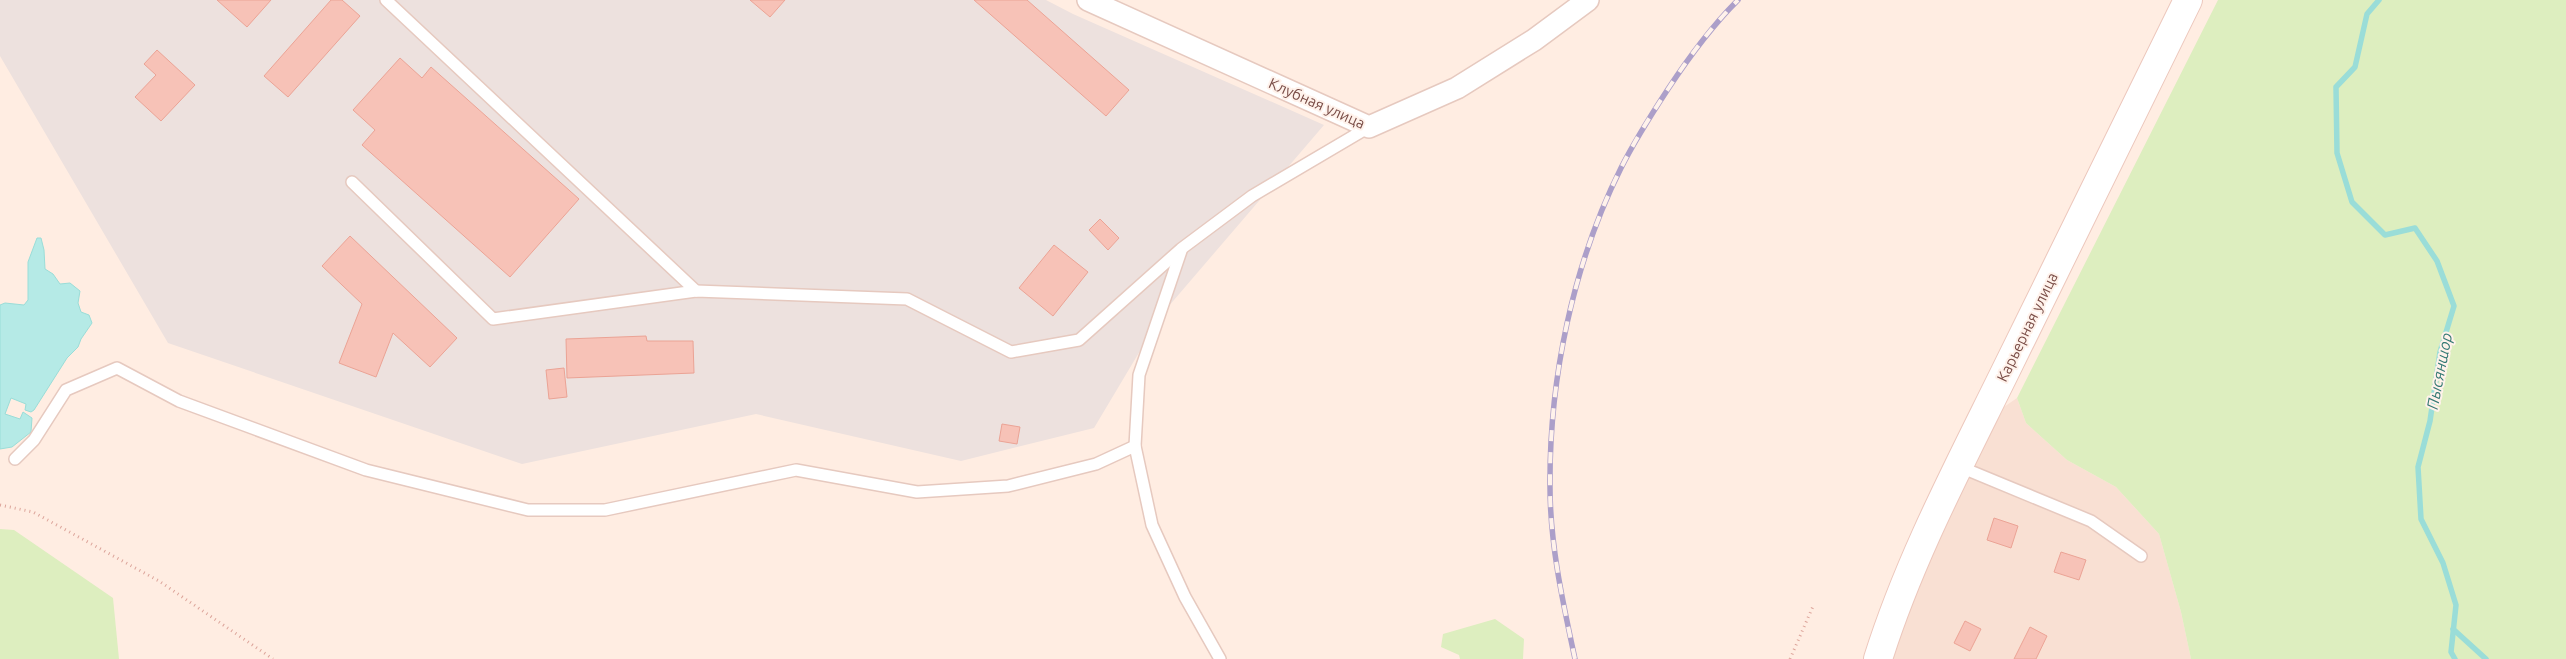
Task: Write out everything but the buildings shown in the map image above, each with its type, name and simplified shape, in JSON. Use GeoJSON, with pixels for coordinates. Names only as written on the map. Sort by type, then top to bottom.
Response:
{"type":"FeatureCollection","features":[{"type":"Feature","properties":{"kind":"main road","name":"Карьерная улица"},"geometry":{"type":"LineString","coordinates":[[1878,659],[1914,561],[1958,466],[2188,0]]}},
{"type":"Feature","properties":{"kind":"street","name":"Клубная улица"},"geometry":{"type":"LineString","coordinates":[[1088,0],[1369,127],[1457,88],[1534,40],[1588,0]]}},
{"type":"Feature","properties":{"kind":"lane"},"geometry":{"type":"LineString","coordinates":[[386,0],[696,291]]}},
{"type":"Feature","properties":{"kind":"lane"},"geometry":{"type":"LineString","coordinates":[[352,182],[493,319],[696,291],[907,299],[1011,352],[1079,340],[1181,249],[1252,196],[1369,127]]}},
{"type":"Feature","properties":{"kind":"lane"},"geometry":{"type":"LineString","coordinates":[[1181,249],[1139,375],[1135,446],[1152,526],[1185,597],[1220,659]]}},
{"type":"Feature","properties":{"kind":"lane"},"geometry":{"type":"LineString","coordinates":[[15,458],[34,440],[66,390],[92,377],[117,368],[179,402],[366,470],[528,510],[605,510],[796,470],[917,492],[1008,486],[1096,464],[1135,446]]}},
{"type":"Feature","properties":{"kind":"lane"},"geometry":{"type":"LineString","coordinates":[[1958,466],[2091,521],[2141,556]]}},
{"type":"Feature","properties":{"kind":"path"},"geometry":{"type":"LineString","coordinates":[[0,505],[33,512],[159,581],[273,659]]}},
{"type":"Feature","properties":{"kind":"path"},"geometry":{"type":"LineString","coordinates":[[1790,659],[1814,604]]}},
{"type":"Feature","properties":{"kind":"shaded area"},"geometry":{"type":"Polygon","coordinates":[[[0,0],[1046,0],[1073,14],[1324,125],[1162,314],[1094,428],[961,461],[756,414],[522,464],[168,343],[0,56],[0,0]]]}},
{"type":"Feature","properties":{"kind":"shaded area"},"geometry":{"type":"Polygon","coordinates":[[[2017,398],[2026,423],[2067,460],[2116,487],[2159,534],[2181,612],[2191,659],[1891,659],[1918,577],[1998,411],[2017,398]]]}},
{"type":"Feature","properties":{"kind":"green space"},"geometry":{"type":"Polygon","coordinates":[[[2218,0],[2566,0],[2566,659],[2191,659],[2181,612],[2159,534],[2116,487],[2067,460],[2026,423],[2017,398],[2218,0]]]}},
{"type":"Feature","properties":{"kind":"green space"},"geometry":{"type":"Polygon","coordinates":[[[0,529],[14,530],[113,598],[119,659],[0,659],[0,529]]]}},
{"type":"Feature","properties":{"kind":"green space"},"geometry":{"type":"Polygon","coordinates":[[[1495,619],[1524,639],[1523,659],[1460,659],[1459,655],[1441,647],[1443,634],[1495,619]]]}},
{"type":"Feature","properties":{"kind":"water"},"geometry":{"type":"Polygon","coordinates":[[[37,238],[41,238],[45,269],[53,274],[60,284],[70,283],[80,291],[78,303],[81,312],[89,315],[92,323],[78,347],[67,358],[34,410],[31,412],[25,410],[26,404],[11,398],[5,414],[20,419],[23,412],[32,418],[31,432],[12,447],[0,449],[0,305],[5,303],[24,305],[28,300],[28,262],[37,238]]]}},
{"type":"Feature","properties":{"kind":"waterway","name":"Пысяншор"},"geometry":{"type":"LineString","coordinates":[[2379,0],[2367,14],[2355,67],[2336,87],[2337,153],[2352,202],[2385,235],[2415,228],[2437,261],[2454,306],[2440,352],[2430,421],[2418,467],[2421,519],[2443,563],[2456,605],[2451,652],[2455,659]]}},
{"type":"Feature","properties":{"kind":"waterway"},"geometry":{"type":"LineString","coordinates":[[2453,629],[2486,659]]}},
{"type":"Feature","properties":{"kind":"railway"},"geometry":{"type":"LineString","coordinates":[[1575,659],[1555,552],[1550,487],[1554,405],[1567,323],[1590,243],[1604,205],[1626,158],[1649,118],[1684,65],[1738,0]]}}]}
